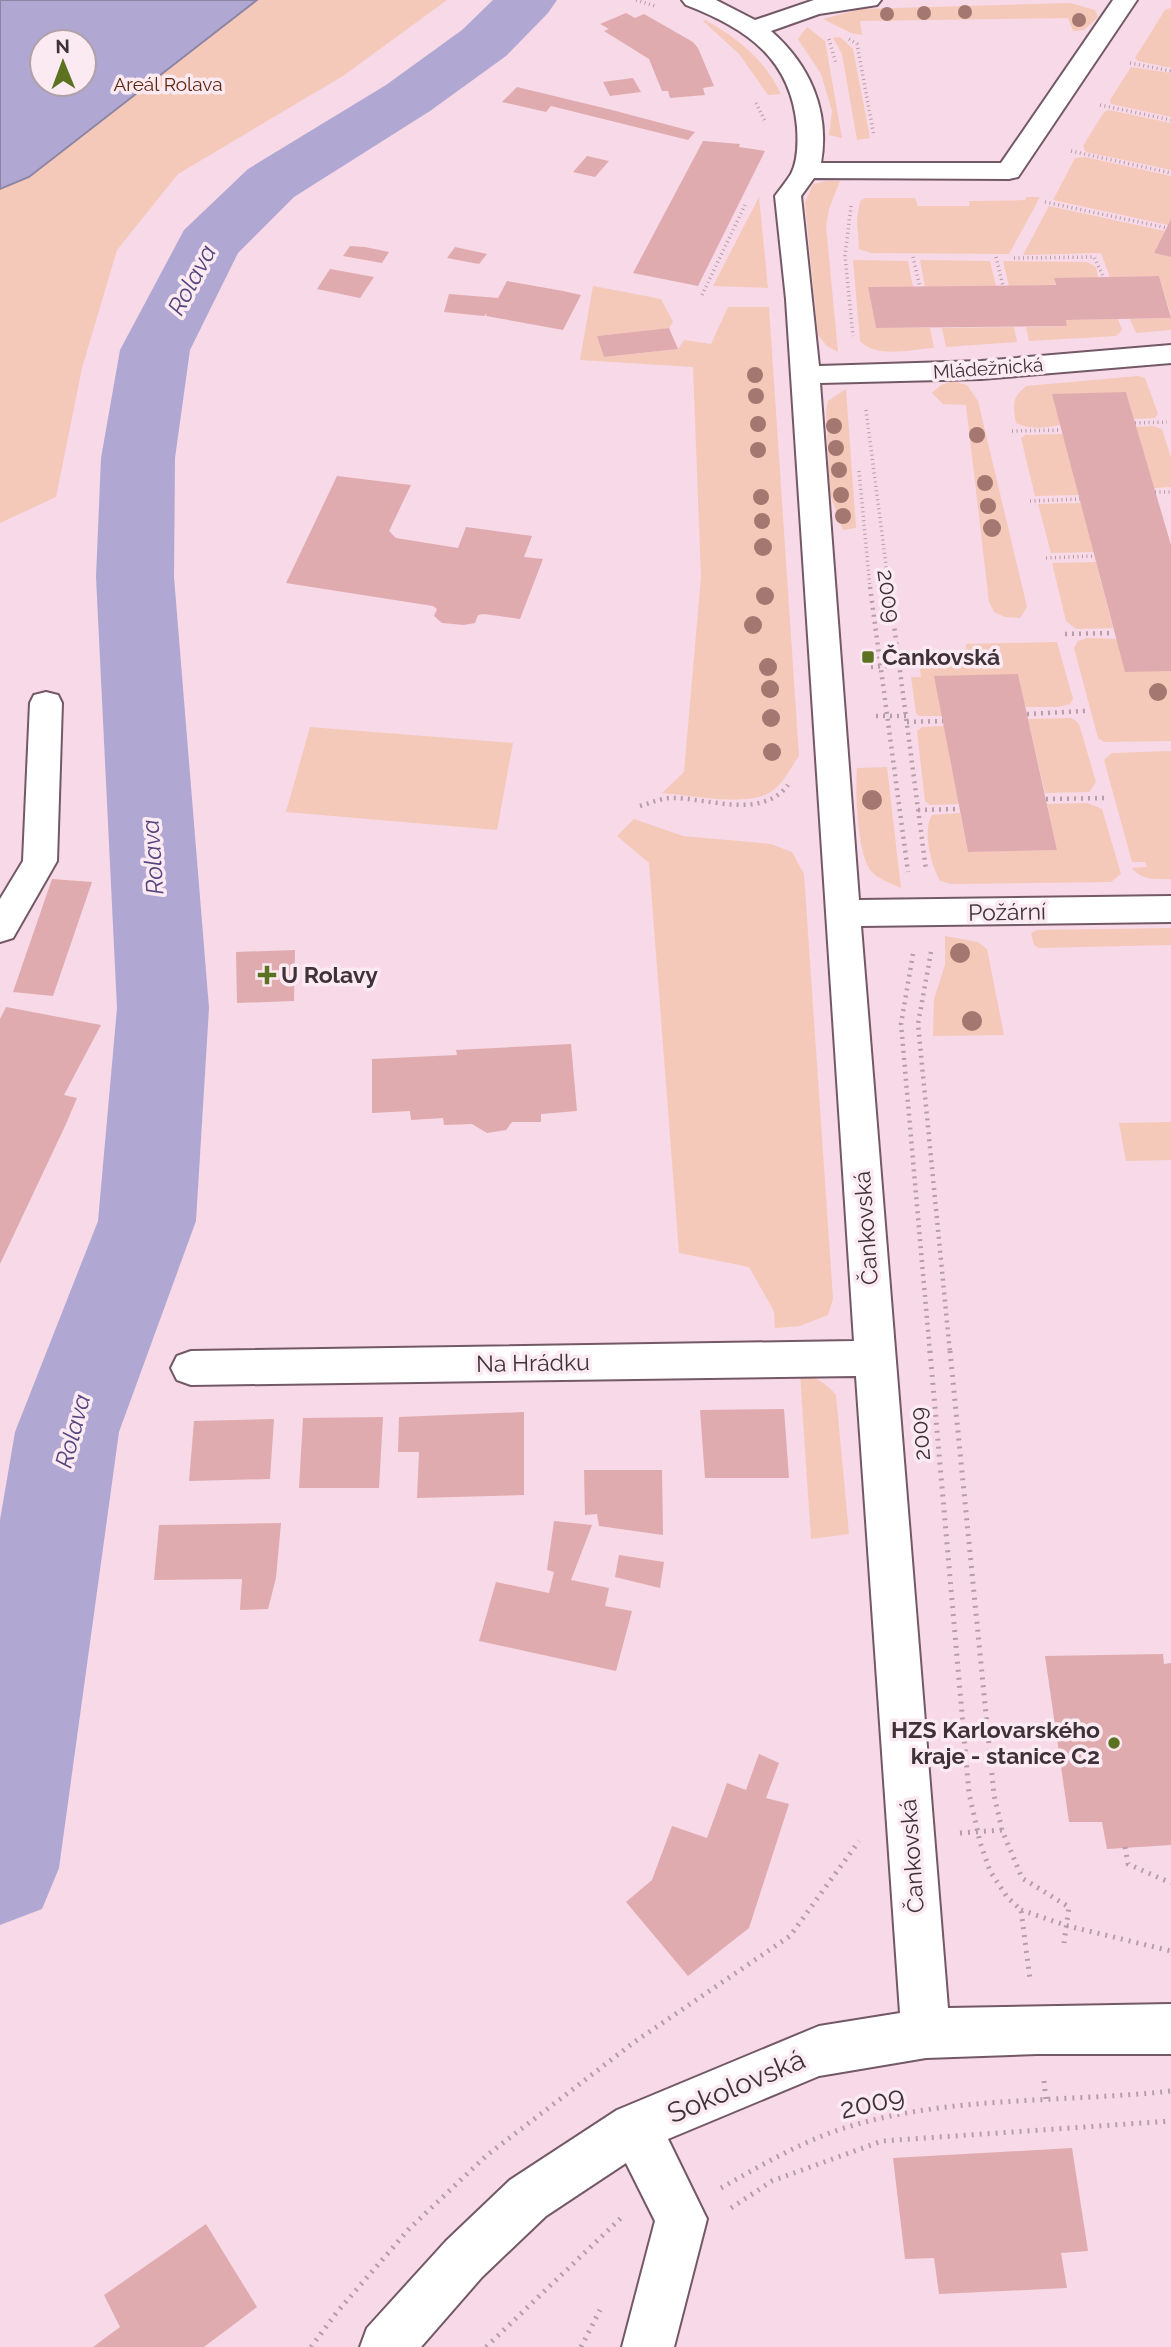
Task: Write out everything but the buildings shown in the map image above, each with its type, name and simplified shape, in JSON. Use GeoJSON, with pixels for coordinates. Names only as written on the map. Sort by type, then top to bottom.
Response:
{"type":"FeatureCollection","features":[{"type":"Feature","properties":{"kind":"street","name":"Čankovská"},"geometry":{"type":"LineString","coordinates":[[694,0],[755,28],[774,44],[803,86],[809,105],[806,170],[788,196],[800,299],[926,2033]]}},
{"type":"Feature","properties":{"kind":"street"},"geometry":{"type":"LineString","coordinates":[[755,28],[815,7],[869,0]]}},
{"type":"Feature","properties":{"kind":"street"},"geometry":{"type":"LineString","coordinates":[[806,170],[1009,171],[1125,0]]}},
{"type":"Feature","properties":{"kind":"street","name":"Mládežnická"},"geometry":{"type":"LineString","coordinates":[[804,375],[981,370],[1171,354]]}},
{"type":"Feature","properties":{"kind":"street"},"geometry":{"type":"LineString","coordinates":[[0,929],[40,861],[46,703]]}},
{"type":"Feature","properties":{"kind":"street","name":"Požární"},"geometry":{"type":"LineString","coordinates":[[843,913],[923,927],[973,912],[1171,909]]}},
{"type":"Feature","properties":{"kind":"street","name":"Na Hrádku"},"geometry":{"type":"LineString","coordinates":[[191,1368],[876,1359]]}},
{"type":"Feature","properties":{"kind":"street","name":"Sokolovská"},"geometry":{"type":"LineString","coordinates":[[386,2347],[464,2259],[528,2198],[635,2128],[819,2051],[926,2033],[1037,2029],[1171,2029]]}},
{"type":"Feature","properties":{"kind":"street"},"geometry":{"type":"LineString","coordinates":[[635,2128],[681,2219],[648,2347]]}},
{"type":"Feature","properties":{"kind":"path"},"geometry":{"type":"LineString","coordinates":[[845,37],[857,44],[876,144],[860,172],[847,217],[845,256],[854,344],[864,358],[869,375],[866,412],[918,810],[923,927],[933,938],[918,1024],[994,1795],[1002,1830],[1022,1878],[1069,1907],[1064,1943]]}},
{"type":"Feature","properties":{"kind":"path"},"geometry":{"type":"LineString","coordinates":[[1125,62],[1171,71]]}},
{"type":"Feature","properties":{"kind":"path"},"geometry":{"type":"LineString","coordinates":[[1099,105],[1171,120]]}},
{"type":"Feature","properties":{"kind":"path"},"geometry":{"type":"LineString","coordinates":[[1071,151],[1171,173]]}},
{"type":"Feature","properties":{"kind":"path"},"geometry":{"type":"LineString","coordinates":[[1045,202],[1167,228]]}},
{"type":"Feature","properties":{"kind":"path"},"geometry":{"type":"LineString","coordinates":[[914,257],[920,287]]}},
{"type":"Feature","properties":{"kind":"path"},"geometry":{"type":"LineString","coordinates":[[996,257],[1003,286]]}},
{"type":"Feature","properties":{"kind":"path"},"geometry":{"type":"LineString","coordinates":[[1014,258],[1094,257],[1104,278]]}},
{"type":"Feature","properties":{"kind":"path"},"geometry":{"type":"LineString","coordinates":[[1135,423],[1167,422]]}},
{"type":"Feature","properties":{"kind":"path"},"geometry":{"type":"LineString","coordinates":[[1012,431],[1061,430]]}},
{"type":"Feature","properties":{"kind":"path","name":"2009"},"geometry":{"type":"LineString","coordinates":[[858,468],[867,565],[908,874]]}},
{"type":"Feature","properties":{"kind":"path"},"geometry":{"type":"LineString","coordinates":[[1155,492],[1171,492]]}},
{"type":"Feature","properties":{"kind":"path"},"geometry":{"type":"LineString","coordinates":[[1030,501],[1080,499]]}},
{"type":"Feature","properties":{"kind":"path"},"geometry":{"type":"LineString","coordinates":[[1045,558],[1094,556]]}},
{"type":"Feature","properties":{"kind":"path"},"geometry":{"type":"LineString","coordinates":[[1065,634],[1114,633]]}},
{"type":"Feature","properties":{"kind":"path"},"geometry":{"type":"LineString","coordinates":[[872,678],[870,665],[899,665]]}},
{"type":"Feature","properties":{"kind":"path"},"geometry":{"type":"LineString","coordinates":[[875,703],[876,728]]}},
{"type":"Feature","properties":{"kind":"path"},"geometry":{"type":"LineString","coordinates":[[1027,713],[1085,711]]}},
{"type":"Feature","properties":{"kind":"path"},"geometry":{"type":"LineString","coordinates":[[876,716],[943,721]]}},
{"type":"Feature","properties":{"kind":"path"},"geometry":{"type":"LineString","coordinates":[[640,806],[670,798],[753,803],[773,799],[785,792],[789,783]]}},
{"type":"Feature","properties":{"kind":"path"},"geometry":{"type":"LineString","coordinates":[[1046,799],[1108,798]]}},
{"type":"Feature","properties":{"kind":"path"},"geometry":{"type":"LineString","coordinates":[[918,810],[959,809]]}},
{"type":"Feature","properties":{"kind":"path","name":"2009"},"geometry":{"type":"LineString","coordinates":[[923,927],[901,1024],[970,1793],[983,1859],[1001,1893],[1021,1910],[1068,1926]]}},
{"type":"Feature","properties":{"kind":"path"},"geometry":{"type":"LineString","coordinates":[[312,2347],[337,2312],[410,2229],[486,2156],[633,2043],[790,1936],[862,1837]]}},
{"type":"Feature","properties":{"kind":"path"},"geometry":{"type":"LineString","coordinates":[[1125,1847],[1128,1864],[1171,1883]]}},
{"type":"Feature","properties":{"kind":"path"},"geometry":{"type":"LineString","coordinates":[[1068,1926],[1171,1951]]}},
{"type":"Feature","properties":{"kind":"path","name":"2009"},"geometry":{"type":"LineString","coordinates":[[720,2188],[803,2143],[857,2124],[945,2108],[1171,2091]]}},
{"type":"Feature","properties":{"kind":"path"},"geometry":{"type":"LineString","coordinates":[[486,2347],[627,2212],[662,2255],[772,2181],[881,2141],[1171,2121]]}},
{"type":"Feature","properties":{"kind":"green space","name":"Areál Rolava"},"geometry":{"type":"Polygon","coordinates":[[[0,0],[447,0],[343,76],[178,174],[117,250],[82,368],[56,497],[0,523],[0,0]]]}},
{"type":"Feature","properties":{"kind":"green space"},"geometry":{"type":"Polygon","coordinates":[[[1070,3],[1095,10],[1098,17],[1084,30],[1073,31],[1068,18],[860,21],[862,35],[851,33],[823,19],[860,9],[1070,3]]]}},
{"type":"Feature","properties":{"kind":"green space"},"geometry":{"type":"Polygon","coordinates":[[[1171,8],[1171,68],[1138,61],[1135,58],[1165,10],[1171,8]]]}},
{"type":"Feature","properties":{"kind":"green space"},"geometry":{"type":"Polygon","coordinates":[[[703,21],[749,51],[767,70],[781,94],[768,95],[739,54],[703,21]]]}},
{"type":"Feature","properties":{"kind":"green space"},"geometry":{"type":"Polygon","coordinates":[[[807,27],[825,41],[842,138],[829,135],[832,111],[821,74],[798,39],[807,27]]]}},
{"type":"Feature","properties":{"kind":"green space"},"geometry":{"type":"Polygon","coordinates":[[[840,37],[853,49],[870,138],[857,140],[842,54],[833,38],[840,37]]]}},
{"type":"Feature","properties":{"kind":"green space"},"geometry":{"type":"Polygon","coordinates":[[[1131,67],[1171,73],[1171,117],[1111,104],[1110,100],[1131,67]]]}},
{"type":"Feature","properties":{"kind":"green space"},"geometry":{"type":"Polygon","coordinates":[[[1109,110],[1171,123],[1171,170],[1086,152],[1083,146],[1104,112],[1109,110]]]}},
{"type":"Feature","properties":{"kind":"green space"},"geometry":{"type":"Polygon","coordinates":[[[1085,157],[1171,176],[1171,219],[1168,225],[1053,200],[1075,158],[1085,157]]]}},
{"type":"Feature","properties":{"kind":"green space"},"geometry":{"type":"Polygon","coordinates":[[[840,181],[829,209],[826,226],[838,352],[827,346],[818,335],[805,203],[813,184],[840,181]]]}},
{"type":"Feature","properties":{"kind":"green space"},"geometry":{"type":"Polygon","coordinates":[[[759,197],[768,288],[713,286],[759,197]]]}},
{"type":"Feature","properties":{"kind":"green space"},"geometry":{"type":"Polygon","coordinates":[[[1026,197],[1040,197],[1009,254],[871,253],[859,249],[857,219],[860,201],[865,198],[915,198],[918,206],[970,206],[969,201],[1025,200],[1026,197]]]}},
{"type":"Feature","properties":{"kind":"green space"},"geometry":{"type":"Polygon","coordinates":[[[1049,206],[1165,231],[1154,253],[1171,257],[1171,315],[1159,276],[1110,277],[1101,253],[1023,255],[1049,206]]]}},
{"type":"Feature","properties":{"kind":"green space"},"geometry":{"type":"Polygon","coordinates":[[[853,260],[908,261],[913,287],[868,287],[876,328],[930,328],[934,348],[885,351],[867,347],[860,341],[853,260]]]}},
{"type":"Feature","properties":{"kind":"green space"},"geometry":{"type":"Polygon","coordinates":[[[920,260],[990,261],[996,286],[925,287],[920,260]]]}},
{"type":"Feature","properties":{"kind":"green space"},"geometry":{"type":"Polygon","coordinates":[[[1003,261],[1087,262],[1096,267],[1098,278],[1054,278],[1055,285],[1009,286],[1003,261]]]}},
{"type":"Feature","properties":{"kind":"green space"},"geometry":{"type":"Polygon","coordinates":[[[593,286],[661,299],[673,322],[669,328],[597,336],[605,357],[678,349],[684,340],[711,344],[728,307],[769,307],[799,756],[780,784],[762,796],[735,800],[662,793],[684,772],[701,577],[693,367],[580,360],[593,286]]]}},
{"type":"Feature","properties":{"kind":"green space"},"geometry":{"type":"Polygon","coordinates":[[[1171,318],[1171,330],[1136,333],[1130,319],[1171,318]]]}},
{"type":"Feature","properties":{"kind":"green space"},"geometry":{"type":"Polygon","coordinates":[[[1118,319],[1122,330],[1116,336],[1029,341],[1026,327],[1067,326],[1066,320],[1118,319]]]}},
{"type":"Feature","properties":{"kind":"green space"},"geometry":{"type":"Polygon","coordinates":[[[1014,327],[1017,342],[946,347],[942,328],[1014,327]]]}},
{"type":"Feature","properties":{"kind":"green space"},"geometry":{"type":"Polygon","coordinates":[[[1138,376],[1145,378],[1158,414],[1155,418],[1134,419],[1126,392],[1059,425],[1044,428],[1016,423],[1014,403],[1026,386],[1138,376]]]}},
{"type":"Feature","properties":{"kind":"green space"},"geometry":{"type":"Polygon","coordinates":[[[952,381],[967,385],[978,401],[1027,607],[1020,618],[1005,617],[994,612],[989,602],[966,405],[943,404],[932,393],[941,385],[952,381]]]}},
{"type":"Feature","properties":{"kind":"green space"},"geometry":{"type":"Polygon","coordinates":[[[846,389],[856,528],[843,530],[830,494],[826,412],[828,401],[846,389]]]}},
{"type":"Feature","properties":{"kind":"green space"},"geometry":{"type":"Polygon","coordinates":[[[1153,426],[1162,429],[1171,458],[1171,487],[1154,488],[1136,427],[1153,426]]]}},
{"type":"Feature","properties":{"kind":"green space"},"geometry":{"type":"Polygon","coordinates":[[[1063,434],[1079,495],[1035,496],[1021,438],[1025,435],[1063,434]]]}},
{"type":"Feature","properties":{"kind":"green space"},"geometry":{"type":"Polygon","coordinates":[[[1081,503],[1094,552],[1051,553],[1038,504],[1081,503]]]}},
{"type":"Feature","properties":{"kind":"green space"},"geometry":{"type":"Polygon","coordinates":[[[1096,562],[1113,628],[1076,629],[1066,621],[1052,563],[1096,562]]]}},
{"type":"Feature","properties":{"kind":"green space"},"geometry":{"type":"Polygon","coordinates":[[[1087,638],[1116,639],[1171,671],[1171,741],[1104,742],[1098,738],[1074,648],[1078,641],[1087,638]]]}},
{"type":"Feature","properties":{"kind":"green space"},"geometry":{"type":"Polygon","coordinates":[[[1057,642],[1073,699],[1070,704],[1059,707],[1025,707],[1018,674],[942,716],[919,716],[916,713],[911,677],[921,677],[918,656],[924,653],[962,653],[966,650],[966,644],[1057,642]]]}},
{"type":"Feature","properties":{"kind":"green space"},"geometry":{"type":"Polygon","coordinates":[[[1072,718],[1079,724],[1096,782],[1089,792],[1045,793],[1028,719],[1072,718]]]}},
{"type":"Feature","properties":{"kind":"green space"},"geometry":{"type":"Polygon","coordinates":[[[945,726],[959,804],[930,805],[925,801],[917,731],[922,727],[945,726]]]}},
{"type":"Feature","properties":{"kind":"green space"},"geometry":{"type":"Polygon","coordinates":[[[310,727],[513,743],[497,830],[286,812],[310,727]]]}},
{"type":"Feature","properties":{"kind":"green space"},"geometry":{"type":"Polygon","coordinates":[[[1171,751],[1171,879],[1150,878],[1140,875],[1132,868],[1147,867],[1145,862],[1132,862],[1104,760],[1112,753],[1171,751]]]}},
{"type":"Feature","properties":{"kind":"green space"},"geometry":{"type":"Polygon","coordinates":[[[887,767],[901,888],[872,872],[863,853],[858,823],[857,768],[887,767]]]}},
{"type":"Feature","properties":{"kind":"green space"},"geometry":{"type":"Polygon","coordinates":[[[1087,803],[1102,809],[1121,874],[1111,882],[951,884],[940,881],[929,848],[928,830],[932,815],[960,813],[968,852],[1057,850],[1047,804],[1087,803]]]}},
{"type":"Feature","properties":{"kind":"green space"},"geometry":{"type":"Polygon","coordinates":[[[634,819],[683,836],[771,844],[792,852],[804,874],[833,1299],[828,1315],[800,1326],[775,1328],[774,1311],[749,1267],[679,1253],[649,863],[617,836],[634,819]]]}},
{"type":"Feature","properties":{"kind":"green space"},"geometry":{"type":"Polygon","coordinates":[[[1171,928],[1171,945],[1039,948],[1034,945],[1031,933],[1037,930],[1171,928]]]}},
{"type":"Feature","properties":{"kind":"green space"},"geometry":{"type":"Polygon","coordinates":[[[945,936],[978,942],[987,949],[1004,1035],[933,1036],[934,999],[945,965],[945,936]]]}},
{"type":"Feature","properties":{"kind":"green space"},"geometry":{"type":"Polygon","coordinates":[[[1171,1122],[1171,1160],[1126,1161],[1119,1123],[1171,1122]]]}},
{"type":"Feature","properties":{"kind":"green space"},"geometry":{"type":"Polygon","coordinates":[[[800,1374],[820,1381],[836,1395],[849,1534],[811,1539],[800,1374]]]}},
{"type":"Feature","properties":{"kind":"shaded area"},"geometry":{"type":"Polygon","coordinates":[[[0,0],[257,0],[29,177],[0,189],[0,0]]]}},
{"type":"Feature","properties":{"kind":"waterway","name":"Rolava"},"geometry":{"type":"LineString","coordinates":[[0,1868],[67,1432],[147,1221],[163,1008],[135,577],[138,458],[155,350],[208,244],[271,183],[408,98],[484,43],[527,0]]}},
{"type":"Feature","properties":{"kind":"place","name":"Čankovská"},"geometry":{"type":"Point","coordinates":[868,657]}},
{"type":"Feature","properties":{"kind":"place","name":"U Rolavy"},"geometry":{"type":"Point","coordinates":[267,975]}},
{"type":"Feature","properties":{"kind":"place","name":"HZS Karlovarského kraje - stanice C2"},"geometry":{"type":"Point","coordinates":[1114,1743]}}]}
